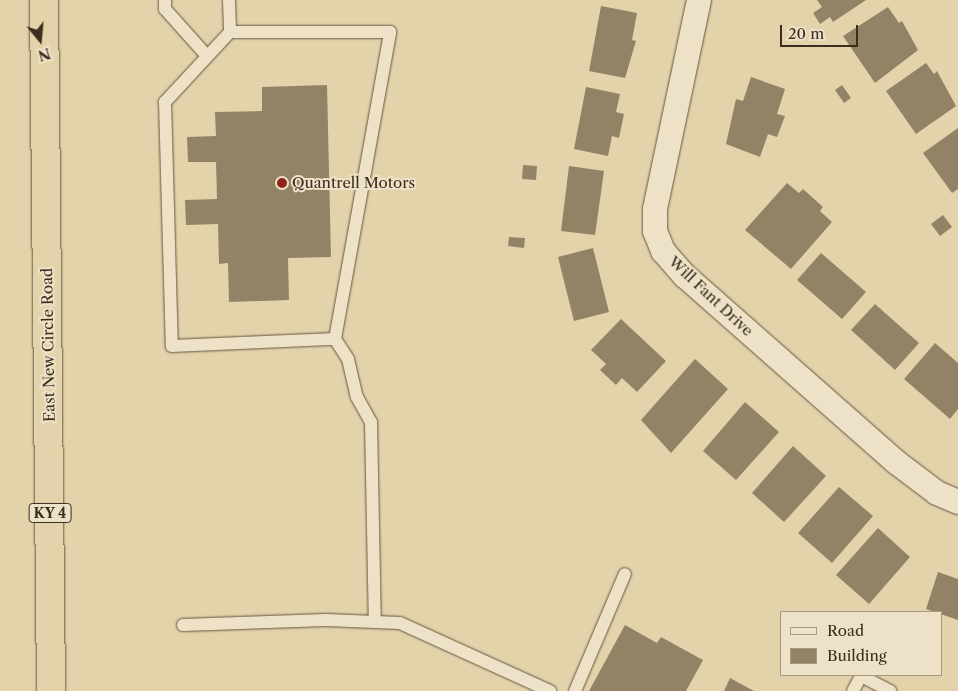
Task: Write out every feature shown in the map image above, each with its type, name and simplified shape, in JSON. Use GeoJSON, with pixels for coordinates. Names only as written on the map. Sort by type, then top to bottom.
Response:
{"type":"FeatureCollection","features":[{"type":"Feature","properties":{"kind":"highway","name":"East New Circle Road"},"geometry":{"type":"LineString","coordinates":[[44,0],[50,691]]}},
{"type":"Feature","properties":{"kind":"street","name":"Will Fant Drive"},"geometry":{"type":"LineString","coordinates":[[699,0],[655,210],[655,231],[663,251],[685,276],[896,462],[937,493],[958,502]]}},
{"type":"Feature","properties":{"kind":"lane"},"geometry":{"type":"LineString","coordinates":[[165,0],[165,9],[207,56]]}},
{"type":"Feature","properties":{"kind":"lane"},"geometry":{"type":"LineString","coordinates":[[229,0],[230,32],[165,102],[172,346],[335,338]]}},
{"type":"Feature","properties":{"kind":"lane"},"geometry":{"type":"LineString","coordinates":[[230,32],[390,32],[335,338],[348,360],[358,397],[371,422],[375,622]]}},
{"type":"Feature","properties":{"kind":"lane"},"geometry":{"type":"LineString","coordinates":[[575,691],[625,574]]}},
{"type":"Feature","properties":{"kind":"lane"},"geometry":{"type":"LineString","coordinates":[[183,625],[326,620],[400,623],[550,691]]}},
{"type":"Feature","properties":{"kind":"lane"},"geometry":{"type":"LineString","coordinates":[[853,691],[861,676],[890,691]]}},
{"type":"Feature","properties":{"kind":"building"},"geometry":{"type":"Polygon","coordinates":[[[817,0],[866,0],[833,22],[830,17],[820,24],[813,13],[822,7],[817,0]]]}},
{"type":"Feature","properties":{"kind":"building"},"geometry":{"type":"Polygon","coordinates":[[[601,6],[637,13],[632,40],[636,41],[625,78],[589,71],[601,6]]]}},
{"type":"Feature","properties":{"kind":"building"},"geometry":{"type":"Polygon","coordinates":[[[888,7],[899,23],[902,21],[918,50],[875,83],[843,36],[888,7]]]}},
{"type":"Feature","properties":{"kind":"building"},"geometry":{"type":"Polygon","coordinates":[[[926,63],[934,74],[937,71],[956,106],[916,134],[886,91],[926,63]]]}},
{"type":"Feature","properties":{"kind":"building"},"geometry":{"type":"Polygon","coordinates":[[[751,77],[785,89],[777,114],[785,116],[777,137],[768,134],[760,157],[726,144],[736,99],[743,101],[751,77]]]}},
{"type":"Feature","properties":{"kind":"building"},"geometry":{"type":"Polygon","coordinates":[[[327,85],[331,257],[288,258],[289,300],[229,302],[228,263],[219,264],[218,224],[186,225],[185,200],[217,199],[216,162],[188,162],[187,137],[216,136],[215,112],[262,111],[262,87],[327,85]]]}},
{"type":"Feature","properties":{"kind":"building"},"geometry":{"type":"Polygon","coordinates":[[[842,85],[851,98],[844,103],[835,90],[842,85]]]}},
{"type":"Feature","properties":{"kind":"building"},"geometry":{"type":"Polygon","coordinates":[[[586,87],[620,94],[616,112],[624,114],[619,138],[612,136],[608,156],[574,149],[586,87]]]}},
{"type":"Feature","properties":{"kind":"building"},"geometry":{"type":"Polygon","coordinates":[[[958,128],[958,189],[952,193],[923,153],[958,128]]]}},
{"type":"Feature","properties":{"kind":"building"},"geometry":{"type":"Polygon","coordinates":[[[523,165],[537,166],[536,180],[522,179],[523,165]]]}},
{"type":"Feature","properties":{"kind":"building"},"geometry":{"type":"Polygon","coordinates":[[[569,166],[604,171],[595,235],[561,231],[569,166]]]}},
{"type":"Feature","properties":{"kind":"building"},"geometry":{"type":"Polygon","coordinates":[[[787,183],[799,193],[803,189],[823,207],[820,211],[832,222],[791,269],[745,230],[787,183]]]}},
{"type":"Feature","properties":{"kind":"building"},"geometry":{"type":"Polygon","coordinates":[[[943,215],[952,227],[940,236],[931,224],[943,215]]]}},
{"type":"Feature","properties":{"kind":"building"},"geometry":{"type":"Polygon","coordinates":[[[509,237],[525,238],[524,248],[508,246],[509,237]]]}},
{"type":"Feature","properties":{"kind":"building"},"geometry":{"type":"Polygon","coordinates":[[[593,248],[609,312],[574,321],[558,257],[593,248]]]}},
{"type":"Feature","properties":{"kind":"building"},"geometry":{"type":"Polygon","coordinates":[[[821,253],[866,292],[842,319],[797,280],[821,253]]]}},
{"type":"Feature","properties":{"kind":"building"},"geometry":{"type":"Polygon","coordinates":[[[875,304],[919,343],[895,370],[851,330],[875,304]]]}},
{"type":"Feature","properties":{"kind":"building"},"geometry":{"type":"Polygon","coordinates":[[[621,319],[666,361],[637,392],[622,378],[616,385],[600,370],[606,364],[591,350],[621,319]]]}},
{"type":"Feature","properties":{"kind":"building"},"geometry":{"type":"Polygon","coordinates":[[[935,343],[958,363],[958,409],[950,419],[904,379],[935,343]]]}},
{"type":"Feature","properties":{"kind":"building"},"geometry":{"type":"Polygon","coordinates":[[[695,359],[728,389],[671,453],[641,420],[695,359]]]}},
{"type":"Feature","properties":{"kind":"building"},"geometry":{"type":"Polygon","coordinates":[[[745,402],[779,432],[736,480],[703,451],[745,402]]]}},
{"type":"Feature","properties":{"kind":"building"},"geometry":{"type":"Polygon","coordinates":[[[793,446],[826,476],[784,522],[752,493],[793,446]]]}},
{"type":"Feature","properties":{"kind":"building"},"geometry":{"type":"Polygon","coordinates":[[[839,487],[873,516],[832,563],[798,533],[839,487]]]}},
{"type":"Feature","properties":{"kind":"building"},"geometry":{"type":"Polygon","coordinates":[[[878,528],[910,557],[869,604],[836,575],[878,528]]]}},
{"type":"Feature","properties":{"kind":"building"},"geometry":{"type":"Polygon","coordinates":[[[938,572],[958,579],[958,620],[943,615],[943,611],[926,609],[938,572]]]}},
{"type":"Feature","properties":{"kind":"building"},"geometry":{"type":"Polygon","coordinates":[[[625,625],[657,643],[661,637],[703,660],[686,691],[589,691],[625,625]]]}},
{"type":"Feature","properties":{"kind":"building"},"geometry":{"type":"Polygon","coordinates":[[[730,678],[754,691],[724,691],[730,678]]]}},
{"type":"Feature","properties":{"kind":"place","name":"Quantrell Motors"},"geometry":{"type":"Point","coordinates":[282,183]}}]}
